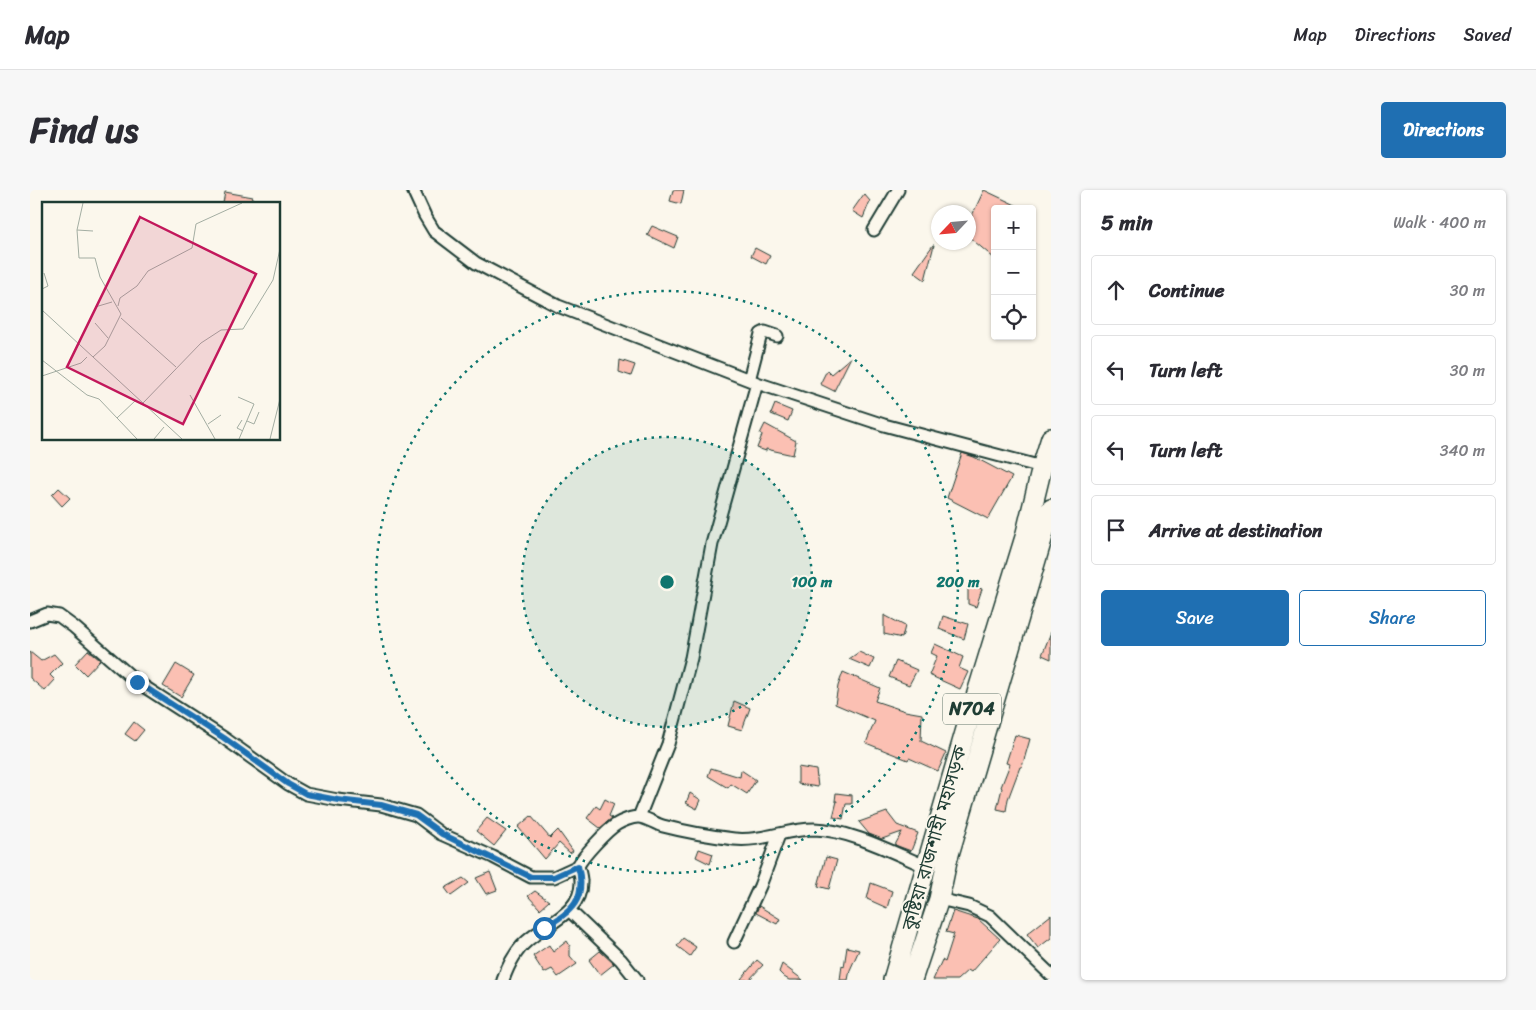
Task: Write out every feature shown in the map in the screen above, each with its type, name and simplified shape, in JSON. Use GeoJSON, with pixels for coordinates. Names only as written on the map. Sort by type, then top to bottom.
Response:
{"type":"FeatureCollection","features":[{"type":"Feature","properties":{"kind":"highway","name":"কুষ্টিয়া রাজশাহী মহাসড়ক"},"geometry":{"type":"LineString","coordinates":[[912,980],[939,899],[953,842],[1029,587],[1042,467],[1051,438]]}},
{"type":"Feature","properties":{"kind":"highway","name":"কুষ্টিয়া রাজশাহী মহাসড়ক"},"geometry":{"type":"LineString","coordinates":[[892,980],[1006,597],[1033,539],[1051,509]]}},
{"type":"Feature","properties":{"kind":"highway"},"geometry":{"type":"LineString","coordinates":[[907,930],[926,937]]}},
{"type":"Feature","properties":{"kind":"street"},"geometry":{"type":"LineString","coordinates":[[413,190],[434,231],[476,263],[558,306],[753,382],[884,425],[1042,467]]}},
{"type":"Feature","properties":{"kind":"street"},"geometry":{"type":"LineString","coordinates":[[874,230],[898,190]]}},
{"type":"Feature","properties":{"kind":"street"},"geometry":{"type":"LineString","coordinates":[[639,817],[668,744],[691,658],[712,544],[753,382],[761,334],[765,332],[777,336]]}},
{"type":"Feature","properties":{"kind":"street"},"geometry":{"type":"LineString","coordinates":[[30,621],[47,614],[59,616],[137,682],[224,738],[288,784],[306,794],[381,805],[416,815],[442,834],[531,877],[554,877],[578,866]]}},
{"type":"Feature","properties":{"kind":"street"},"geometry":{"type":"LineString","coordinates":[[503,980],[508,965],[525,942],[570,911],[580,893],[582,880],[578,866],[582,857],[616,824],[627,820],[639,817],[660,826],[737,840],[813,829],[857,838],[925,866]]}},
{"type":"Feature","properties":{"kind":"street"},"geometry":{"type":"LineString","coordinates":[[734,942],[760,886],[779,835]]}},
{"type":"Feature","properties":{"kind":"street"},"geometry":{"type":"LineString","coordinates":[[939,899],[969,906],[990,916],[1051,975]]}},
{"type":"Feature","properties":{"kind":"street"},"geometry":{"type":"LineString","coordinates":[[570,911],[621,960],[638,980]]}},
{"type":"Feature","properties":{"kind":"building"},"geometry":{"type":"Polygon","coordinates":[[[673,190],[684,190],[681,204],[670,201],[673,190]]]}},
{"type":"Feature","properties":{"kind":"building"},"geometry":{"type":"Polygon","coordinates":[[[984,190],[1016,205],[991,205],[991,256],[976,243],[976,207],[984,190]]]}},
{"type":"Feature","properties":{"kind":"building"},"geometry":{"type":"Polygon","coordinates":[[[225,192],[253,197],[252,202],[223,202],[225,192]]]}},
{"type":"Feature","properties":{"kind":"building"},"geometry":{"type":"Polygon","coordinates":[[[864,194],[870,201],[863,218],[852,211],[864,194]]]}},
{"type":"Feature","properties":{"kind":"building"},"geometry":{"type":"Polygon","coordinates":[[[652,226],[678,237],[674,248],[647,235],[652,226]]]}},
{"type":"Feature","properties":{"kind":"building"},"geometry":{"type":"Polygon","coordinates":[[[755,248],[770,256],[766,264],[751,256],[755,248]]]}},
{"type":"Feature","properties":{"kind":"building"},"geometry":{"type":"Polygon","coordinates":[[[931,248],[933,250],[925,280],[914,272],[931,248]]]}},
{"type":"Feature","properties":{"kind":"building"},"geometry":{"type":"Polygon","coordinates":[[[851,357],[834,391],[820,384],[827,370],[831,374],[851,357]]]}},
{"type":"Feature","properties":{"kind":"building"},"geometry":{"type":"Polygon","coordinates":[[[620,360],[635,365],[631,376],[619,372],[620,360]]]}},
{"type":"Feature","properties":{"kind":"building"},"geometry":{"type":"Polygon","coordinates":[[[775,404],[792,411],[788,421],[771,414],[775,404]]]}},
{"type":"Feature","properties":{"kind":"building"},"geometry":{"type":"Polygon","coordinates":[[[765,424],[796,441],[793,455],[757,448],[762,435],[760,434],[765,424]]]}},
{"type":"Feature","properties":{"kind":"building"},"geometry":{"type":"Polygon","coordinates":[[[962,453],[974,457],[1012,477],[988,519],[947,498],[962,453]]]}},
{"type":"Feature","properties":{"kind":"building"},"geometry":{"type":"Polygon","coordinates":[[[59,488],[70,498],[62,506],[52,495],[59,488]]]}},
{"type":"Feature","properties":{"kind":"building"},"geometry":{"type":"Polygon","coordinates":[[[968,584],[982,589],[976,607],[968,604],[968,584]]]}},
{"type":"Feature","properties":{"kind":"building"},"geometry":{"type":"Polygon","coordinates":[[[884,615],[905,626],[902,638],[884,634],[884,615]]]}},
{"type":"Feature","properties":{"kind":"building"},"geometry":{"type":"Polygon","coordinates":[[[943,616],[968,624],[964,639],[939,629],[943,616]]]}},
{"type":"Feature","properties":{"kind":"building"},"geometry":{"type":"Polygon","coordinates":[[[1051,632],[1051,659],[1042,655],[1051,632]]]}},
{"type":"Feature","properties":{"kind":"building"},"geometry":{"type":"Polygon","coordinates":[[[935,644],[963,657],[959,668],[968,672],[960,689],[929,675],[937,656],[931,653],[935,644]]]}},
{"type":"Feature","properties":{"kind":"building"},"geometry":{"type":"Polygon","coordinates":[[[88,650],[100,660],[86,675],[75,664],[88,650]]]}},
{"type":"Feature","properties":{"kind":"building"},"geometry":{"type":"Polygon","coordinates":[[[30,652],[41,661],[54,654],[62,663],[50,675],[55,680],[45,691],[30,678],[30,652]]]}},
{"type":"Feature","properties":{"kind":"building"},"geometry":{"type":"Polygon","coordinates":[[[859,652],[874,659],[870,668],[849,659],[859,652]]]}},
{"type":"Feature","properties":{"kind":"building"},"geometry":{"type":"Polygon","coordinates":[[[896,661],[917,670],[909,685],[889,677],[896,661]]]}},
{"type":"Feature","properties":{"kind":"building"},"geometry":{"type":"Polygon","coordinates":[[[176,664],[194,675],[181,697],[163,686],[176,664]]]}},
{"type":"Feature","properties":{"kind":"building"},"geometry":{"type":"Polygon","coordinates":[[[843,672],[880,688],[875,701],[905,711],[922,714],[921,741],[946,753],[938,771],[909,758],[908,760],[866,743],[875,721],[835,704],[843,672]]]}},
{"type":"Feature","properties":{"kind":"building"},"geometry":{"type":"Polygon","coordinates":[[[734,701],[750,708],[742,730],[728,726],[734,701]]]}},
{"type":"Feature","properties":{"kind":"building"},"geometry":{"type":"Polygon","coordinates":[[[134,722],[144,730],[135,741],[125,734],[134,722]]]}},
{"type":"Feature","properties":{"kind":"building"},"geometry":{"type":"Polygon","coordinates":[[[1015,735],[1030,739],[1022,767],[1020,767],[1008,799],[1006,811],[997,809],[1001,787],[1010,764],[1006,763],[1015,735]]]}},
{"type":"Feature","properties":{"kind":"building"},"geometry":{"type":"Polygon","coordinates":[[[798,767],[816,770],[818,787],[798,784],[798,767]]]}},
{"type":"Feature","properties":{"kind":"building"},"geometry":{"type":"Polygon","coordinates":[[[711,768],[740,777],[741,770],[756,780],[747,794],[731,784],[728,788],[708,776],[711,768]]]}},
{"type":"Feature","properties":{"kind":"building"},"geometry":{"type":"Polygon","coordinates":[[[690,793],[701,800],[697,809],[686,803],[690,793]]]}},
{"type":"Feature","properties":{"kind":"building"},"geometry":{"type":"Polygon","coordinates":[[[836,793],[852,795],[852,804],[846,804],[843,819],[833,817],[837,801],[835,801],[836,793]]]}},
{"type":"Feature","properties":{"kind":"building"},"geometry":{"type":"Polygon","coordinates":[[[605,799],[614,804],[609,816],[612,818],[600,828],[587,818],[596,806],[600,809],[605,799]]]}},
{"type":"Feature","properties":{"kind":"building"},"geometry":{"type":"Polygon","coordinates":[[[887,812],[897,825],[918,833],[911,851],[895,845],[902,832],[882,839],[869,834],[859,822],[887,812]]]}},
{"type":"Feature","properties":{"kind":"building"},"geometry":{"type":"Polygon","coordinates":[[[531,816],[550,838],[558,830],[573,851],[570,853],[559,843],[545,859],[518,827],[531,816]]]}},
{"type":"Feature","properties":{"kind":"building"},"geometry":{"type":"Polygon","coordinates":[[[487,818],[506,831],[494,846],[476,831],[487,818]]]}},
{"type":"Feature","properties":{"kind":"building"},"geometry":{"type":"Polygon","coordinates":[[[699,849],[713,854],[710,864],[696,857],[699,849]]]}},
{"type":"Feature","properties":{"kind":"building"},"geometry":{"type":"Polygon","coordinates":[[[826,857],[837,860],[829,889],[818,886],[826,857]]]}},
{"type":"Feature","properties":{"kind":"building"},"geometry":{"type":"Polygon","coordinates":[[[490,872],[497,890],[486,894],[476,878],[490,872]]]}},
{"type":"Feature","properties":{"kind":"building"},"geometry":{"type":"Polygon","coordinates":[[[463,878],[469,883],[451,896],[445,888],[463,878]]]}},
{"type":"Feature","properties":{"kind":"building"},"geometry":{"type":"Polygon","coordinates":[[[871,883],[892,891],[887,908],[867,899],[871,883]]]}},
{"type":"Feature","properties":{"kind":"building"},"geometry":{"type":"Polygon","coordinates":[[[535,891],[549,901],[540,909],[528,896],[535,891]]]}},
{"type":"Feature","properties":{"kind":"building"},"geometry":{"type":"Polygon","coordinates":[[[759,906],[780,919],[777,924],[756,913],[759,906]]]}},
{"type":"Feature","properties":{"kind":"building"},"geometry":{"type":"Polygon","coordinates":[[[953,911],[978,919],[1000,939],[971,972],[968,970],[957,980],[933,980],[942,960],[945,962],[954,934],[946,932],[953,911]]]}},
{"type":"Feature","properties":{"kind":"building"},"geometry":{"type":"Polygon","coordinates":[[[1051,915],[1051,938],[1038,948],[1027,934],[1051,915]]]}},
{"type":"Feature","properties":{"kind":"building"},"geometry":{"type":"Polygon","coordinates":[[[683,938],[696,947],[690,956],[677,946],[683,938]]]}},
{"type":"Feature","properties":{"kind":"building"},"geometry":{"type":"Polygon","coordinates":[[[567,941],[570,946],[570,956],[577,964],[558,977],[552,969],[544,973],[533,956],[549,945],[553,952],[567,941]]]}},
{"type":"Feature","properties":{"kind":"building"},"geometry":{"type":"Polygon","coordinates":[[[847,947],[859,950],[850,970],[848,980],[840,980],[842,965],[844,967],[847,947]]]}},
{"type":"Feature","properties":{"kind":"building"},"geometry":{"type":"Polygon","coordinates":[[[600,951],[614,964],[600,975],[589,960],[600,951]]]}},
{"type":"Feature","properties":{"kind":"building"},"geometry":{"type":"Polygon","coordinates":[[[757,960],[763,965],[749,980],[742,980],[741,979],[757,960]]]}},
{"type":"Feature","properties":{"kind":"building"},"geometry":{"type":"Polygon","coordinates":[[[782,964],[803,980],[789,980],[784,977],[779,972],[782,964]]]}},
{"type":"Feature","properties":{"kind":"route"},"geometry":{"type":"LineString","coordinates":[[137,682],[224,738],[288,784],[306,794],[381,805],[416,815],[442,834],[531,877],[554,877],[578,866],[582,880],[576,902],[570,911],[544,928]]}}]}
